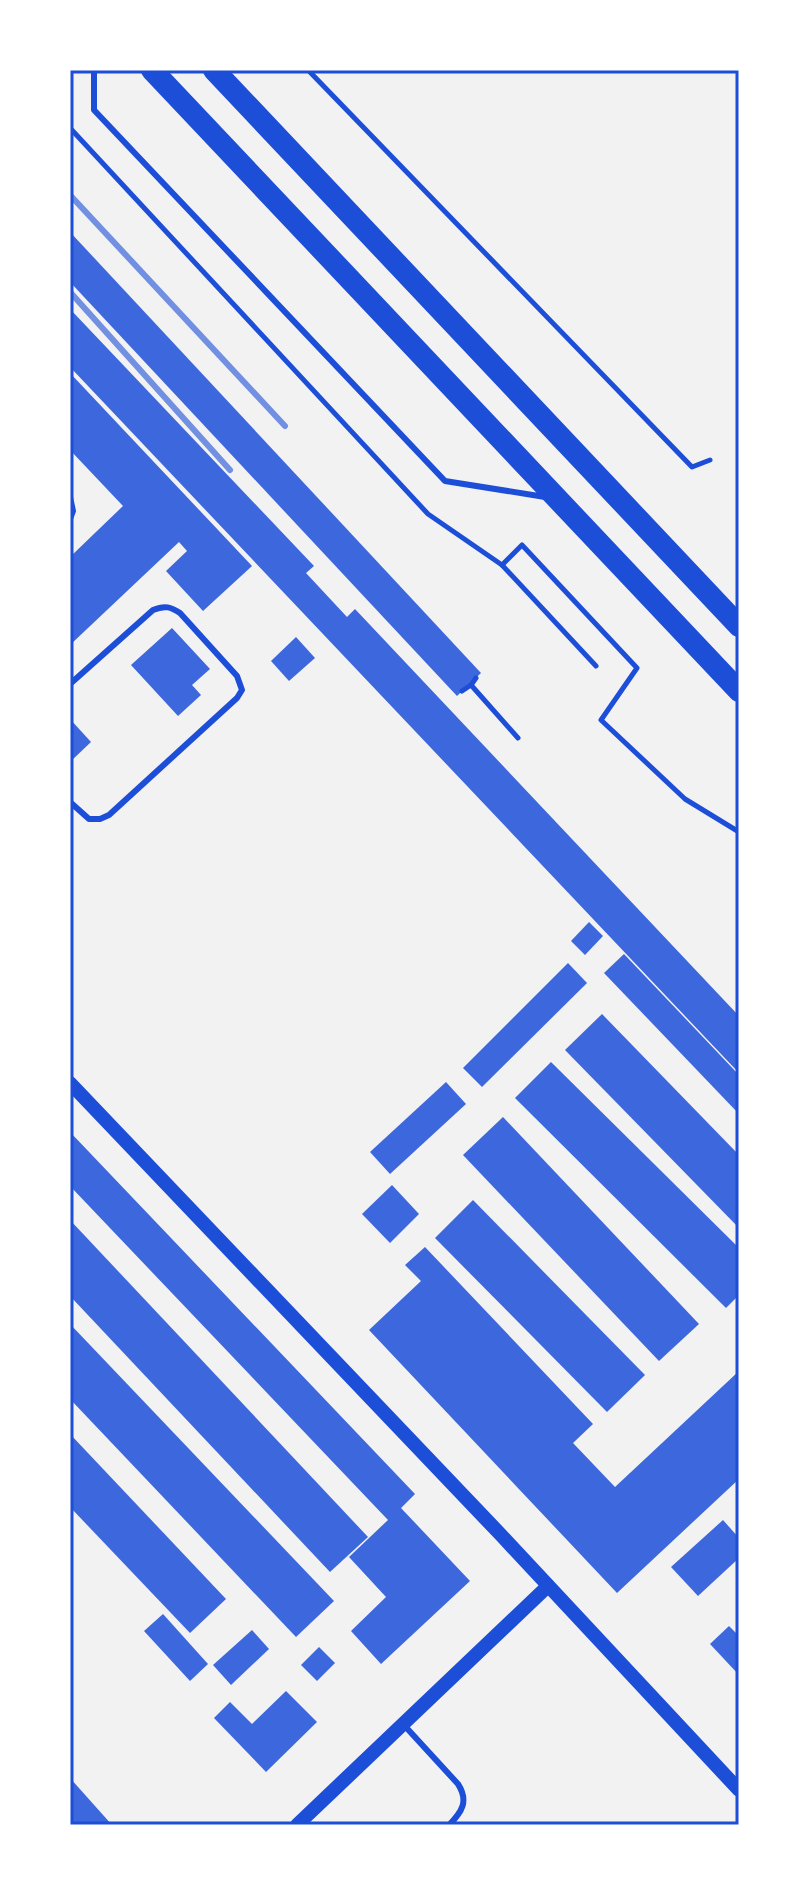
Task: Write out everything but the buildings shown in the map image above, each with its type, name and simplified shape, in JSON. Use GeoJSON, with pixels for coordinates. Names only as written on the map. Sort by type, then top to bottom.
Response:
{"type":"FeatureCollection","features":[{"type":"Feature","properties":{"kind":"highway"},"geometry":{"type":"LineString","coordinates":[[152,70],[739,691]]}},
{"type":"Feature","properties":{"kind":"highway"},"geometry":{"type":"LineString","coordinates":[[214,70],[739,626]]}},
{"type":"Feature","properties":{"kind":"street"},"geometry":{"type":"LineString","coordinates":[[70,1083],[739,1790]]}},
{"type":"Feature","properties":{"kind":"street"},"geometry":{"type":"LineString","coordinates":[[297,1825],[548,1586]]}},
{"type":"Feature","properties":{"kind":"lane"},"geometry":{"type":"LineString","coordinates":[[94,70],[94,110],[445,481],[560,500]]}},
{"type":"Feature","properties":{"kind":"lane"},"geometry":{"type":"LineString","coordinates":[[70,497],[73,511],[70,519]]}},
{"type":"Feature","properties":{"kind":"lane"},"geometry":{"type":"LineString","coordinates":[[70,684],[153,610],[163,606],[180,613],[237,676],[242,690],[237,698],[109,815],[89,819],[70,802]]}},
{"type":"Feature","properties":{"kind":"lane"},"geometry":{"type":"LineString","coordinates":[[403,1724],[464,1793],[465,1803],[449,1825]]}},
{"type":"Feature","properties":{"kind":"path"},"geometry":{"type":"LineString","coordinates":[[308,70],[692,467],[710,460]]}},
{"type":"Feature","properties":{"kind":"path"},"geometry":{"type":"LineString","coordinates":[[70,128],[428,514],[502,565],[596,666]]}},
{"type":"Feature","properties":{"kind":"path"},"geometry":{"type":"LineString","coordinates":[[502,565],[522,545],[637,668],[601,720],[685,799],[739,832]]}},
{"type":"Feature","properties":{"kind":"path"},"geometry":{"type":"LineString","coordinates":[[462,691],[476,678]]}},
{"type":"Feature","properties":{"kind":"path"},"geometry":{"type":"LineString","coordinates":[[471,685],[518,738]]}},
{"type":"Feature","properties":{"kind":"railway"},"geometry":{"type":"LineString","coordinates":[[70,195],[285,426]]}},
{"type":"Feature","properties":{"kind":"railway"},"geometry":{"type":"LineString","coordinates":[[70,292],[230,470]]}}]}
